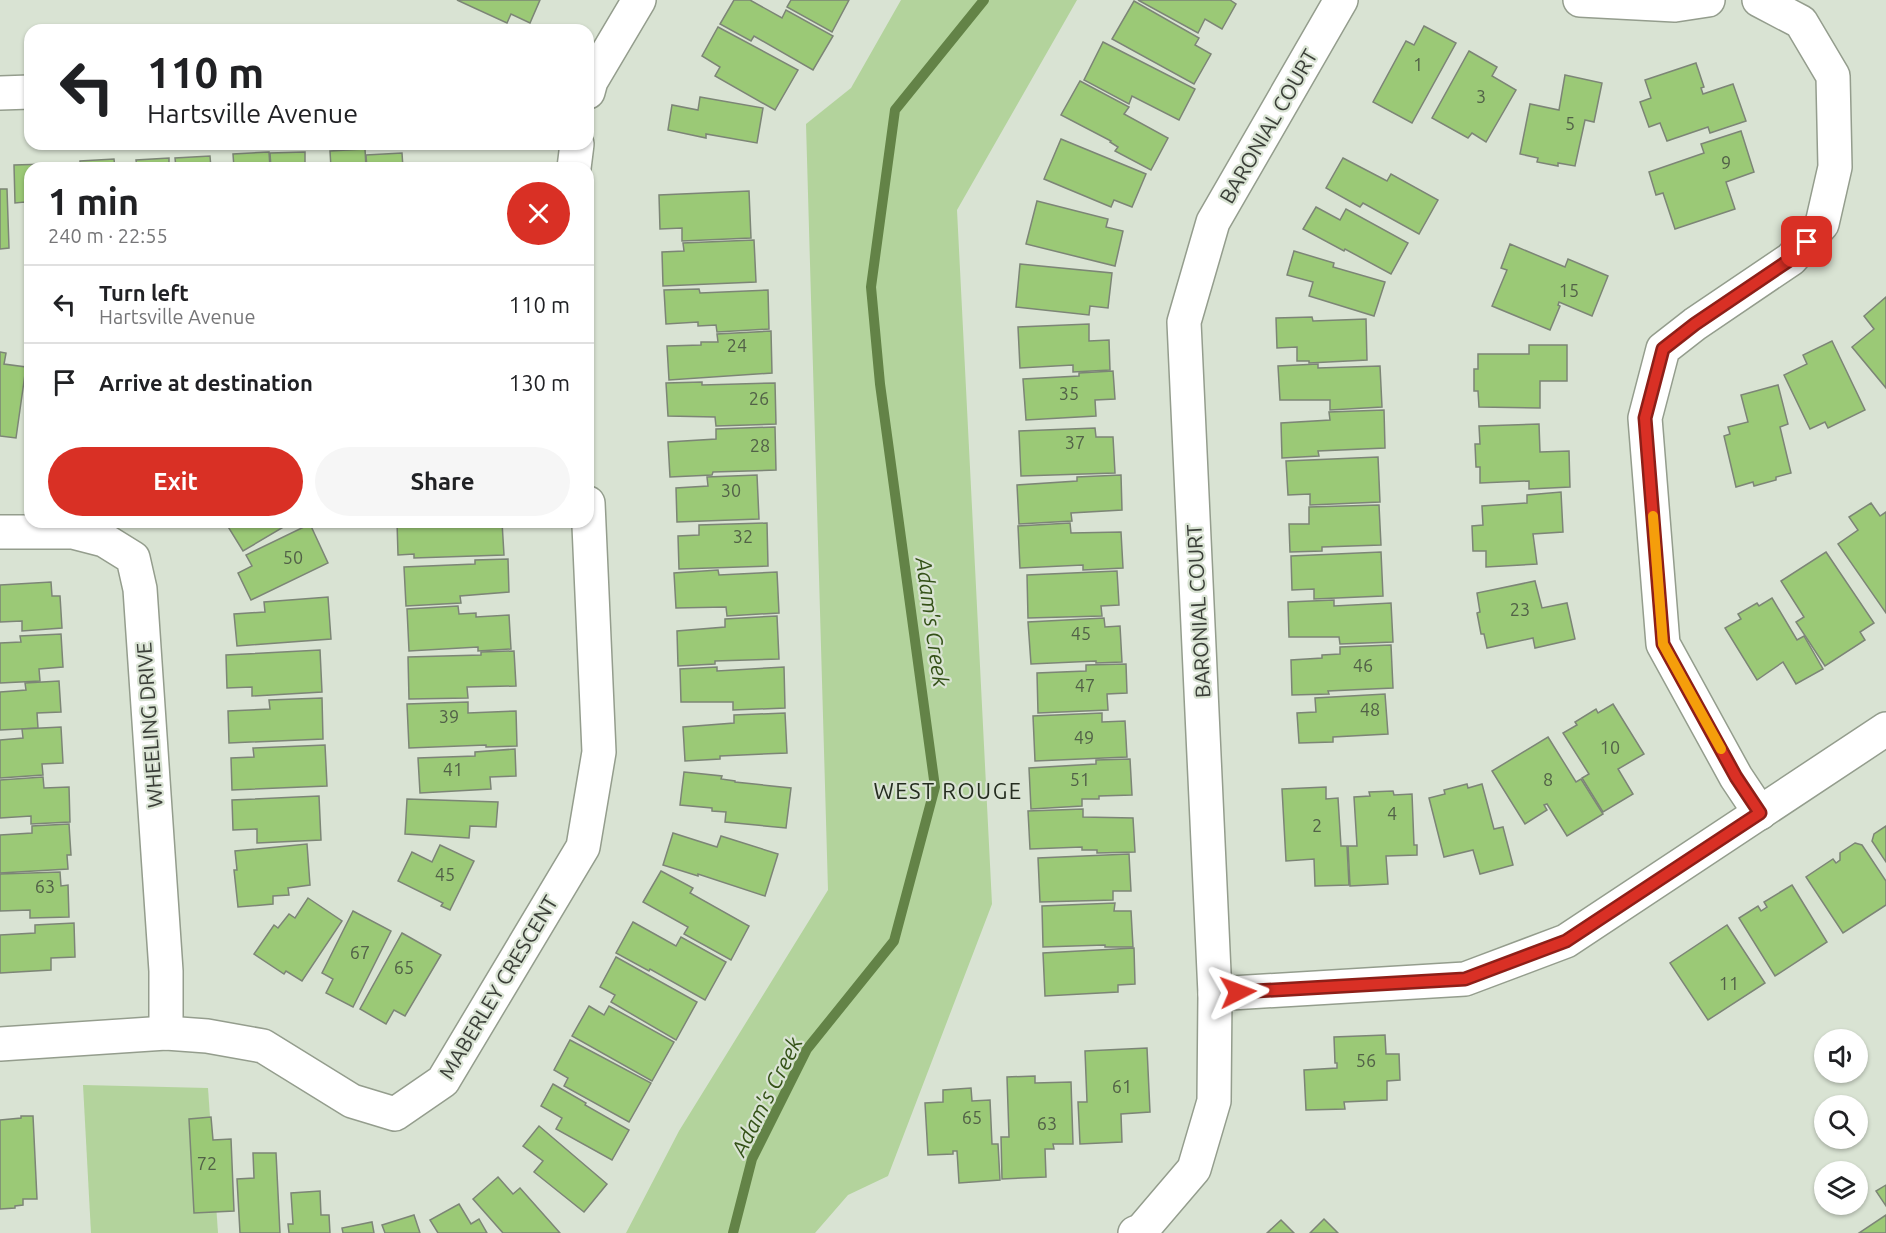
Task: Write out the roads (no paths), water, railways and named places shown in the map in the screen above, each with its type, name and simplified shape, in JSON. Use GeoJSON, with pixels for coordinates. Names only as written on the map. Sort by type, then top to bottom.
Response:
{"type":"FeatureCollection","features":[{"type":"Feature","properties":{"kind":"street"},"geometry":{"type":"LineString","coordinates":[[594,76],[639,0]]}},
{"type":"Feature","properties":{"kind":"street","name":"BARONIAL COURT"},"geometry":{"type":"LineString","coordinates":[[1135,1233],[1142,1230],[1194,1169],[1214,1101],[1215,994],[1184,322],[1213,222],[1341,0]]}},
{"type":"Feature","properties":{"kind":"street"},"geometry":{"type":"LineString","coordinates":[[1580,0],[1675,6],[1708,0]]}},
{"type":"Feature","properties":{"kind":"street"},"geometry":{"type":"LineString","coordinates":[[1758,0],[1801,22],[1833,76],[1835,168],[1822,224],[1791,259],[1695,324],[1663,349],[1645,418],[1663,644],[1736,777],[1760,813]]}},
{"type":"Feature","properties":{"kind":"street"},"geometry":{"type":"LineString","coordinates":[[0,93],[24,92]]}},
{"type":"Feature","properties":{"kind":"street","name":"MABERLEY CRESCENT"},"geometry":{"type":"LineString","coordinates":[[0,1044],[166,1033],[207,1036],[263,1046],[352,1101],[395,1114],[443,1082],[583,847],[599,752],[589,528]]}},
{"type":"Feature","properties":{"kind":"street","name":"WHEELING DRIVE"},"geometry":{"type":"LineString","coordinates":[[0,532],[73,532],[104,540],[133,558],[141,601],[166,971],[166,1033]]}},
{"type":"Feature","properties":{"kind":"street"},"geometry":{"type":"LineString","coordinates":[[1215,994],[1465,979],[1566,941],[1886,729]]}},
{"type":"Feature","properties":{"kind":"waterway","name":"Adam's Creek"},"geometry":{"type":"LineString","coordinates":[[733,1233],[752,1159],[807,1049],[894,941],[935,787],[880,384],[871,287],[895,110],[984,0]]}},
{"type":"Feature","properties":{"kind":"district","name":"WEST ROUGE"},"geometry":{"type":"Point","coordinates":[948,790]}}]}
